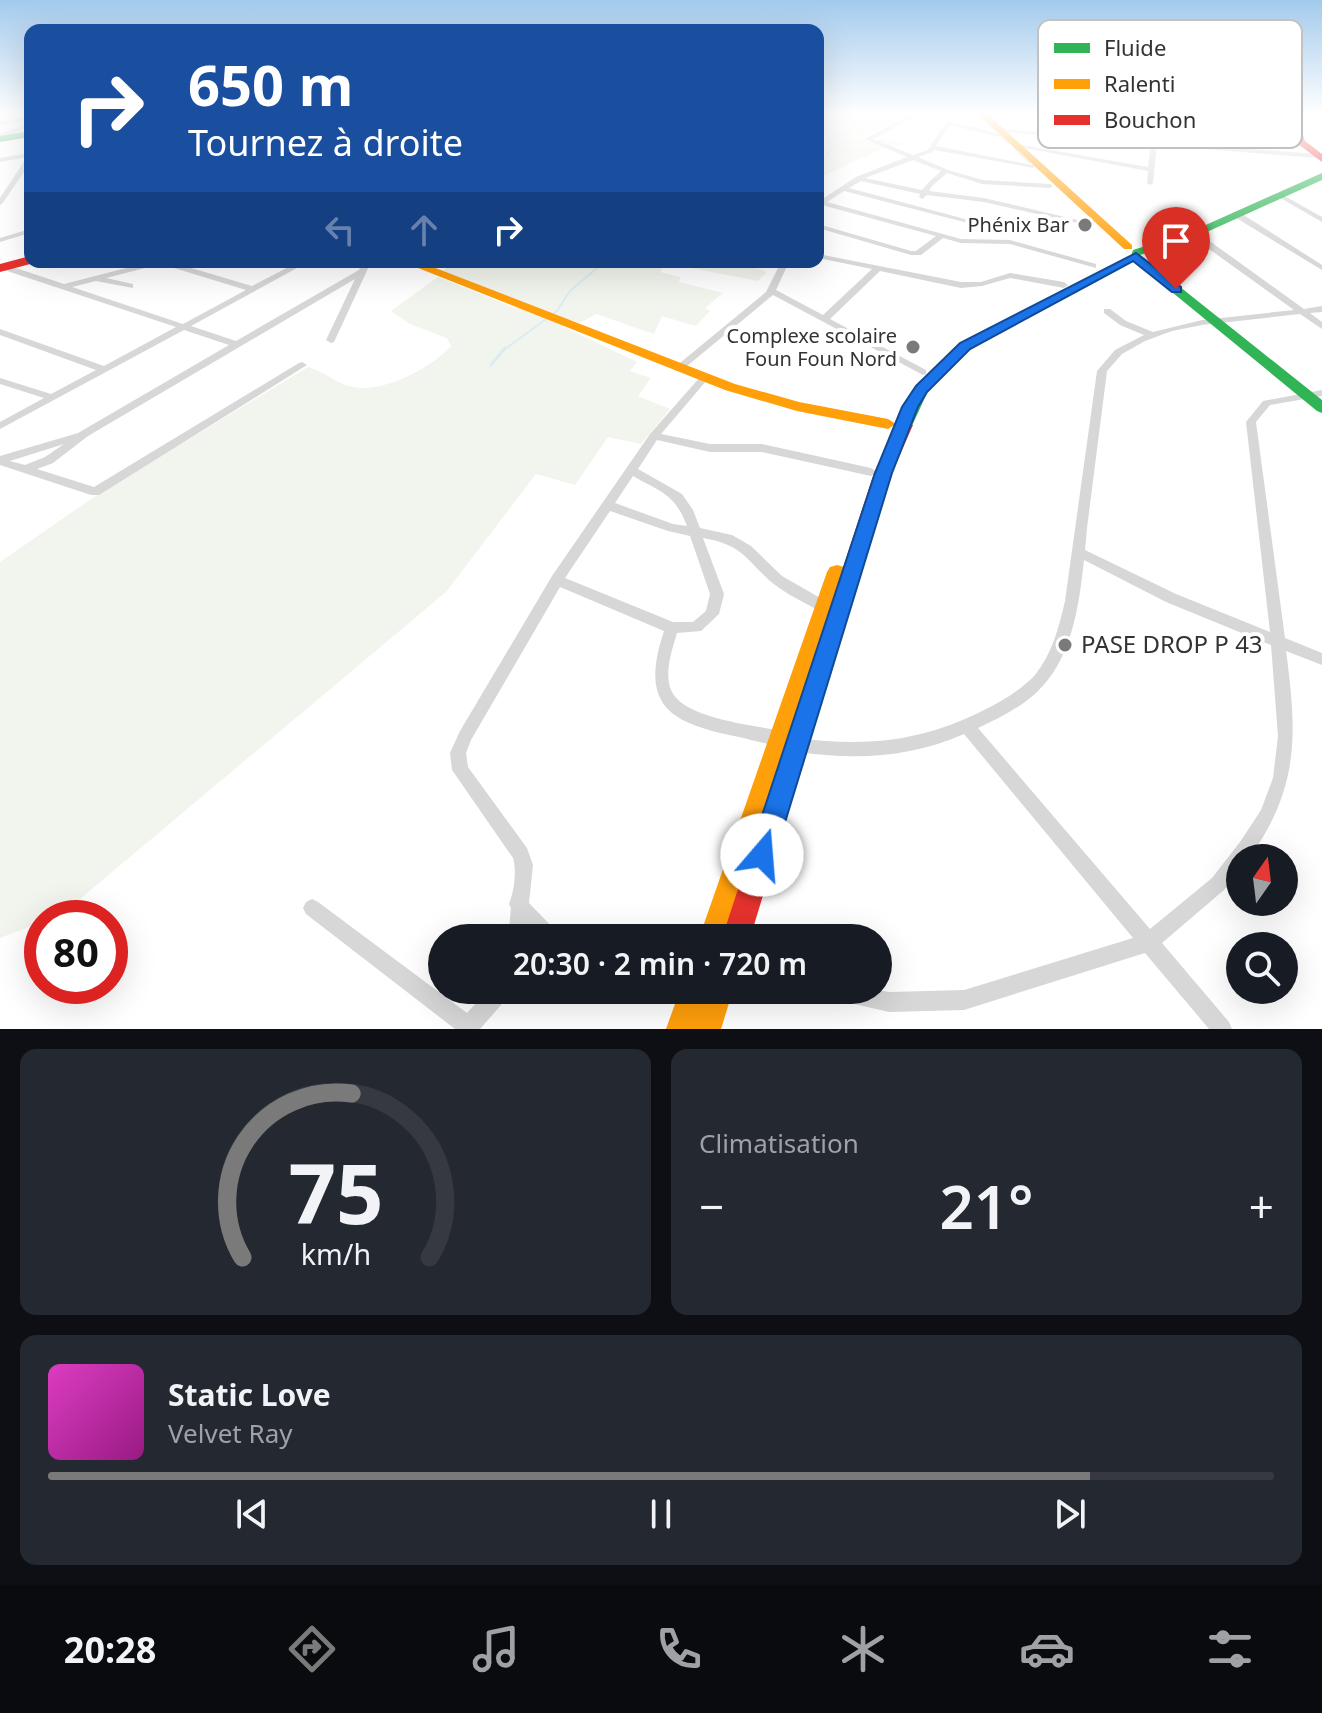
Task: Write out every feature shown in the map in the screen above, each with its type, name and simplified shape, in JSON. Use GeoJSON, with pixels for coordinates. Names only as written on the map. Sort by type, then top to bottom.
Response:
{"type":"FeatureCollection","features":[{"type":"Feature","properties":{"kind":"main road"},"geometry":{"type":"LineString","coordinates":[[1027,161],[1091,224],[1113,256],[1132,254]]}},
{"type":"Feature","properties":{"kind":"main road"},"geometry":{"type":"LineString","coordinates":[[1036,161],[1132,254],[1216,322],[1314,394],[1322,408]]}},
{"type":"Feature","properties":{"kind":"main road"},"geometry":{"type":"LineString","coordinates":[[717,924],[790,741],[883,473],[910,407],[921,389],[965,346],[1132,254],[1194,234],[1321,178]]}},
{"type":"Feature","properties":{"kind":"main road"},"geometry":{"type":"LineString","coordinates":[[740,924],[824,607],[888,424],[899,402],[923,372],[964,336],[1064,285],[1093,266],[1105,248]]}},
{"type":"Feature","properties":{"kind":"main road"},"geometry":{"type":"LineString","coordinates":[[2,268],[24,262]]}},
{"type":"Feature","properties":{"kind":"main road"},"geometry":{"type":"LineString","coordinates":[[424,268],[704,378],[797,406],[888,424]]}},
{"type":"Feature","properties":{"kind":"main road"},"geometry":{"type":"LineString","coordinates":[[681,1029],[690,1004]]}},
{"type":"Feature","properties":{"kind":"main road"},"geometry":{"type":"LineString","coordinates":[[706,1029],[714,1004]]}},
{"type":"Feature","properties":{"kind":"street"},"geometry":{"type":"LineString","coordinates":[[824,201],[858,178],[907,161]]}},
{"type":"Feature","properties":{"kind":"street"},"geometry":{"type":"LineString","coordinates":[[919,161],[982,182],[1050,186]]}},
{"type":"Feature","properties":{"kind":"street"},"geometry":{"type":"LineString","coordinates":[[1001,161],[1032,167]]}},
{"type":"Feature","properties":{"kind":"street"},"geometry":{"type":"LineString","coordinates":[[1101,161],[1152,170]]}},
{"type":"Feature","properties":{"kind":"street"},"geometry":{"type":"LineString","coordinates":[[1150,183],[1153,161]]}},
{"type":"Feature","properties":{"kind":"street"},"geometry":{"type":"LineString","coordinates":[[0,203],[24,166]]}},
{"type":"Feature","properties":{"kind":"street"},"geometry":{"type":"LineString","coordinates":[[919,211],[923,194],[946,171]]}},
{"type":"Feature","properties":{"kind":"street"},"geometry":{"type":"LineString","coordinates":[[0,180],[17,177]]}},
{"type":"Feature","properties":{"kind":"street"},"geometry":{"type":"LineString","coordinates":[[858,178],[923,194],[984,200],[1091,224]]}},
{"type":"Feature","properties":{"kind":"street"},"geometry":{"type":"LineString","coordinates":[[843,189],[919,211],[991,227]]}},
{"type":"Feature","properties":{"kind":"street"},"geometry":{"type":"LineString","coordinates":[[1279,195],[1322,220]]}},
{"type":"Feature","properties":{"kind":"street"},"geometry":{"type":"LineString","coordinates":[[824,205],[973,243],[1010,242],[1093,266]]}},
{"type":"Feature","properties":{"kind":"street"},"geometry":{"type":"LineString","coordinates":[[1236,214],[1322,268]]}},
{"type":"Feature","properties":{"kind":"street"},"geometry":{"type":"LineString","coordinates":[[824,228],[911,253],[918,253],[941,236]]}},
{"type":"Feature","properties":{"kind":"street"},"geometry":{"type":"LineString","coordinates":[[0,240],[24,233]]}},
{"type":"Feature","properties":{"kind":"street"},"geometry":{"type":"LineString","coordinates":[[1194,234],[1322,326]]}},
{"type":"Feature","properties":{"kind":"street"},"geometry":{"type":"LineString","coordinates":[[824,257],[961,285],[982,284],[1004,271],[1064,285]]}},
{"type":"Feature","properties":{"kind":"street"},"geometry":{"type":"LineString","coordinates":[[2,268],[185,325],[238,345]]}},
{"type":"Feature","properties":{"kind":"street"},"geometry":{"type":"LineString","coordinates":[[62,287],[136,268]]}},
{"type":"Feature","properties":{"kind":"street"},"geometry":{"type":"LineString","coordinates":[[181,268],[252,289]]}},
{"type":"Feature","properties":{"kind":"street"},"geometry":{"type":"LineString","coordinates":[[0,426],[292,268]]}},
{"type":"Feature","properties":{"kind":"street"},"geometry":{"type":"LineString","coordinates":[[27,469],[49,460],[84,434],[238,345],[362,268]]}},
{"type":"Feature","properties":{"kind":"street"},"geometry":{"type":"LineString","coordinates":[[331,340],[364,268]]}},
{"type":"Feature","properties":{"kind":"street"},"geometry":{"type":"LineString","coordinates":[[678,369],[771,291],[782,268]]}},
{"type":"Feature","properties":{"kind":"street"},"geometry":{"type":"LineString","coordinates":[[824,319],[878,268]]}},
{"type":"Feature","properties":{"kind":"street"},"geometry":{"type":"LineString","coordinates":[[95,278],[130,286]]}},
{"type":"Feature","properties":{"kind":"street"},"geometry":{"type":"LineString","coordinates":[[771,291],[923,372]]}},
{"type":"Feature","properties":{"kind":"street"},"geometry":{"type":"LineString","coordinates":[[672,628],[662,678],[663,692],[672,703],[685,713],[709,722],[790,741],[859,752],[936,741],[1008,706],[1048,668],[1064,630],[1078,552],[1102,371],[1113,353],[1151,334],[1216,322],[1322,309]]}},
{"type":"Feature","properties":{"kind":"street"},"geometry":{"type":"LineString","coordinates":[[1107,311],[1123,323],[1151,334]]}},
{"type":"Feature","properties":{"kind":"street"},"geometry":{"type":"LineString","coordinates":[[0,332],[105,370]]}},
{"type":"Feature","properties":{"kind":"street"},"geometry":{"type":"LineString","coordinates":[[0,461],[95,492],[302,365]]}},
{"type":"Feature","properties":{"kind":"street"},"geometry":{"type":"LineString","coordinates":[[517,924],[524,865],[521,854],[460,770],[458,753],[505,664],[557,580],[654,436],[704,378]]}},
{"type":"Feature","properties":{"kind":"street"},"geometry":{"type":"LineString","coordinates":[[0,381],[53,398]]}},
{"type":"Feature","properties":{"kind":"street"},"geometry":{"type":"LineString","coordinates":[[892,1002],[964,1000],[1149,942],[1218,884],[1267,815],[1281,778],[1286,736],[1283,682],[1251,422],[1267,403],[1314,394]]}},
{"type":"Feature","properties":{"kind":"street"},"geometry":{"type":"LineString","coordinates":[[0,461],[84,434]]}},
{"type":"Feature","properties":{"kind":"street"},"geometry":{"type":"LineString","coordinates":[[654,436],[710,448],[762,448],[871,472]]}},
{"type":"Feature","properties":{"kind":"street"},"geometry":{"type":"LineString","coordinates":[[557,580],[672,628],[696,627],[712,614],[717,594],[687,510],[678,497],[631,470]]}},
{"type":"Feature","properties":{"kind":"street"},"geometry":{"type":"LineString","coordinates":[[607,505],[651,522],[728,538],[747,549],[777,580],[824,607]]}},
{"type":"Feature","properties":{"kind":"street"},"geometry":{"type":"LineString","coordinates":[[1078,552],[1171,598],[1322,659]]}},
{"type":"Feature","properties":{"kind":"street"},"geometry":{"type":"LineString","coordinates":[[967,726],[1222,1029]]}},
{"type":"Feature","properties":{"kind":"street"},"geometry":{"type":"LineString","coordinates":[[518,904],[536,924]]}},
{"type":"Feature","properties":{"kind":"street"},"geometry":{"type":"LineString","coordinates":[[312,908],[468,1028],[489,1004]]}},
{"type":"Feature","properties":{"kind":"shaded area"},"geometry":{"type":"Polygon","coordinates":[[[824,161],[855,161],[824,175],[824,161]]]}},
{"type":"Feature","properties":{"kind":"shaded area"},"geometry":{"type":"Polygon","coordinates":[[[446,268],[663,268],[660,272],[680,277],[679,282],[723,293],[705,308],[710,311],[696,326],[662,316],[654,334],[596,314],[580,323],[572,320],[562,326],[637,362],[630,371],[651,378],[638,396],[670,409],[641,444],[608,437],[575,485],[536,474],[446,592],[79,900],[24,900],[24,929],[0,938],[0,562],[94,497],[308,367],[347,385],[365,388],[406,377],[432,363],[451,346],[447,338],[410,324],[391,311],[438,277],[515,308],[523,304],[443,271],[446,268]]]}},
{"type":"Feature","properties":{"kind":"shaded area"},"geometry":{"type":"Polygon","coordinates":[[[692,268],[757,268],[767,272],[758,281],[692,268]]]}},
{"type":"Feature","properties":{"kind":"waterway"},"geometry":{"type":"LineString","coordinates":[[504,350],[557,311],[570,291],[597,268]]}},
{"type":"Feature","properties":{"kind":"waterway"},"geometry":{"type":"LineString","coordinates":[[491,365],[505,348]]}},
{"type":"Feature","properties":{"kind":"traffic: fast"},"geometry":{"type":"LineString","coordinates":[[1137,252],[1194,234],[1322,176]]}},
{"type":"Feature","properties":{"kind":"traffic: fast"},"geometry":{"type":"LineString","coordinates":[[1136,257],[1322,408]]}},
{"type":"Feature","properties":{"kind":"traffic: fast"},"geometry":{"type":"LineString","coordinates":[[905,425],[921,389],[965,346],[1129,259]]}},
{"type":"Feature","properties":{"kind":"traffic: slow"},"geometry":{"type":"LineString","coordinates":[[1034,161],[1128,247]]}},
{"type":"Feature","properties":{"kind":"traffic: slow"},"geometry":{"type":"LineString","coordinates":[[424,268],[730,387],[797,406],[888,424]]}},
{"type":"Feature","properties":{"kind":"traffic: slow"},"geometry":{"type":"LineString","coordinates":[[718,924],[837,572]]}},
{"type":"Feature","properties":{"kind":"traffic: slow"},"geometry":{"type":"LineString","coordinates":[[681,1029],[690,1004]]}},
{"type":"Feature","properties":{"kind":"traffic: slow"},"geometry":{"type":"LineString","coordinates":[[706,1029],[714,1004]]}},
{"type":"Feature","properties":{"kind":"traffic: jam"},"geometry":{"type":"LineString","coordinates":[[0,268],[24,262]]}},
{"type":"Feature","properties":{"kind":"traffic: jam"},"geometry":{"type":"LineString","coordinates":[[740,924],[883,473],[905,425]]}},
{"type":"Feature","properties":{"kind":"place","name":"Phénix Bar"},"geometry":{"type":"Point","coordinates":[1085,225]}},
{"type":"Feature","properties":{"kind":"place","name":"Complexe scolaire Foun Foun Nord"},"geometry":{"type":"Point","coordinates":[913,347]}},
{"type":"Feature","properties":{"kind":"place","name":"PASE DROP P 43"},"geometry":{"type":"Point","coordinates":[1065,645]}},
{"type":"Feature","properties":{"kind":"route"},"geometry":{"type":"LineString","coordinates":[[762,855],[883,473],[910,407],[921,389],[965,346],[1129,259],[1136,257],[1176,289]]}}]}
